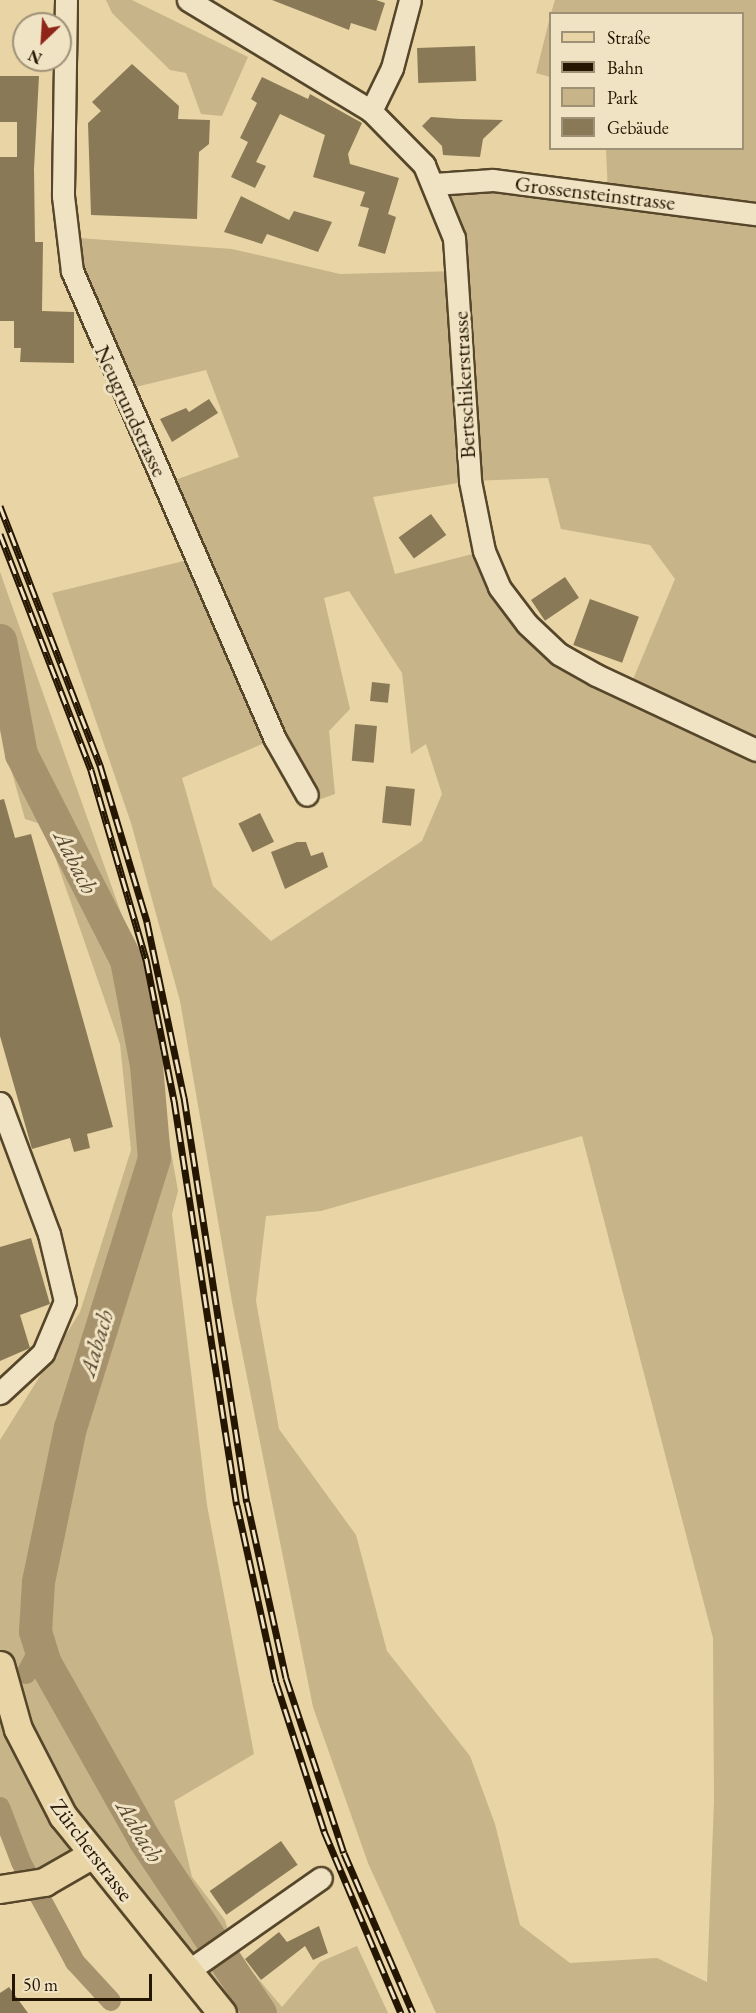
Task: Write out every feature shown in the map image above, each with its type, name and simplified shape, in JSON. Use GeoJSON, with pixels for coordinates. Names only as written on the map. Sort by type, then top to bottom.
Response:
{"type":"FeatureCollection","features":[{"type":"Feature","properties":{"kind":"main road","name":"Zürcherstrasse"},"geometry":{"type":"LineString","coordinates":[[0,1665],[18,1729],[42,1779],[91,1855],[196,1965],[222,2013]]}},
{"type":"Feature","properties":{"kind":"main road"},"geometry":{"type":"LineString","coordinates":[[22,1886],[91,1855]]}},
{"type":"Feature","properties":{"kind":"street","name":"Neugrundstrasse"},"geometry":{"type":"LineString","coordinates":[[66,0],[63,195],[72,271],[275,739],[307,795]]}},
{"type":"Feature","properties":{"kind":"street","name":"Bertschikerstrasse"},"geometry":{"type":"LineString","coordinates":[[189,0],[371,111],[406,142],[434,184],[451,229],[458,271],[470,481],[484,551],[499,587],[559,654],[756,750]]}},
{"type":"Feature","properties":{"kind":"street"},"geometry":{"type":"LineString","coordinates":[[371,111],[392,68],[410,0]]}},
{"type":"Feature","properties":{"kind":"street","name":"Grossensteinstrasse"},"geometry":{"type":"LineString","coordinates":[[434,184],[493,180],[756,214]]}},
{"type":"Feature","properties":{"kind":"street"},"geometry":{"type":"LineString","coordinates":[[0,1103],[49,1234],[65,1301],[43,1353],[0,1393]]}},
{"type":"Feature","properties":{"kind":"street"},"geometry":{"type":"LineString","coordinates":[[196,1965],[321,1878]]}},
{"type":"Feature","properties":{"kind":"green space"},"geometry":{"type":"Polygon","coordinates":[[[106,0],[132,0],[248,57],[222,116],[201,114],[186,73],[170,70],[112,13],[106,0]]]}},
{"type":"Feature","properties":{"kind":"green space"},"geometry":{"type":"Polygon","coordinates":[[[555,0],[756,0],[756,2013],[436,2013],[368,1863],[313,1707],[232,1302],[180,1001],[131,823],[52,593],[196,558],[164,484],[239,457],[206,370],[123,390],[65,237],[232,249],[340,274],[458,271],[434,184],[608,195],[606,150],[744,150],[744,12],[551,12],[555,0]],[[548,478],[470,481],[373,497],[395,574],[484,551],[527,624],[629,689],[675,579],[650,545],[561,529],[548,478]],[[349,591],[324,598],[350,709],[329,731],[335,794],[321,799],[307,795],[274,739],[182,778],[213,886],[271,941],[422,841],[442,794],[426,744],[411,754],[402,673],[349,591]],[[582,1136],[321,1211],[266,1216],[256,1301],[279,1429],[356,1535],[387,1651],[470,1756],[495,1824],[520,1925],[570,1963],[657,1958],[707,1982],[714,1801],[713,1638],[582,1136]]]}},
{"type":"Feature","properties":{"kind":"green space"},"geometry":{"type":"Polygon","coordinates":[[[549,21],[549,77],[536,73],[549,21]]]}},
{"type":"Feature","properties":{"kind":"green space"},"geometry":{"type":"Polygon","coordinates":[[[0,572],[137,958],[178,1191],[172,1214],[207,1505],[254,1754],[174,1801],[192,1877],[225,1920],[234,1950],[282,2007],[320,1962],[357,1946],[388,2013],[222,2013],[91,1855],[23,1887],[0,1834],[0,1440],[80,1312],[131,1150],[120,1044],[44,825],[25,819],[0,730],[0,572]]]}},
{"type":"Feature","properties":{"kind":"building"},"geometry":{"type":"Polygon","coordinates":[[[272,0],[376,0],[385,3],[376,31],[351,23],[349,30],[272,0]]]}},
{"type":"Feature","properties":{"kind":"building"},"geometry":{"type":"Polygon","coordinates":[[[475,46],[476,81],[418,83],[417,48],[475,46]]]}},
{"type":"Feature","properties":{"kind":"building"},"geometry":{"type":"Polygon","coordinates":[[[132,64],[179,106],[178,119],[210,120],[209,144],[199,152],[197,219],[91,215],[88,123],[101,111],[92,102],[132,64]]]}},
{"type":"Feature","properties":{"kind":"building"},"geometry":{"type":"Polygon","coordinates":[[[0,76],[39,76],[34,169],[35,242],[43,242],[42,311],[74,312],[74,363],[20,362],[21,348],[14,348],[14,321],[0,321],[0,157],[17,157],[17,122],[0,122],[0,76]]]}},
{"type":"Feature","properties":{"kind":"building"},"geometry":{"type":"Polygon","coordinates":[[[262,77],[308,99],[310,94],[362,123],[348,154],[350,164],[399,178],[388,214],[396,217],[385,254],[358,246],[369,208],[360,206],[365,192],[313,177],[325,135],[280,114],[256,162],[266,166],[255,188],[231,177],[248,142],[240,138],[257,103],[251,99],[262,77]]]}},
{"type":"Feature","properties":{"kind":"building"},"geometry":{"type":"Polygon","coordinates":[[[431,117],[503,120],[483,139],[480,157],[443,155],[442,146],[422,126],[431,117]]]}},
{"type":"Feature","properties":{"kind":"building"},"geometry":{"type":"Polygon","coordinates":[[[241,196],[289,220],[294,211],[332,222],[318,252],[267,234],[262,244],[224,232],[241,196]]]}},
{"type":"Feature","properties":{"kind":"building"},"geometry":{"type":"Polygon","coordinates":[[[209,399],[218,413],[172,442],[160,419],[186,408],[189,412],[209,399]]]}},
{"type":"Feature","properties":{"kind":"building"},"geometry":{"type":"Polygon","coordinates":[[[431,514],[446,535],[414,559],[399,538],[431,514]]]}},
{"type":"Feature","properties":{"kind":"building"},"geometry":{"type":"Polygon","coordinates":[[[565,577],[579,598],[545,621],[531,600],[565,577]]]}},
{"type":"Feature","properties":{"kind":"building"},"geometry":{"type":"Polygon","coordinates":[[[590,599],[639,617],[622,663],[573,645],[590,599]]]}},
{"type":"Feature","properties":{"kind":"building"},"geometry":{"type":"Polygon","coordinates":[[[372,682],[390,684],[388,703],[370,701],[372,682]]]}},
{"type":"Feature","properties":{"kind":"building"},"geometry":{"type":"Polygon","coordinates":[[[355,724],[377,726],[374,763],[352,761],[355,724]]]}},
{"type":"Feature","properties":{"kind":"building"},"geometry":{"type":"Polygon","coordinates":[[[386,786],[415,789],[411,826],[382,823],[386,786]]]}},
{"type":"Feature","properties":{"kind":"building"},"geometry":{"type":"Polygon","coordinates":[[[4,799],[15,838],[31,834],[113,1127],[87,1134],[90,1148],[74,1152],[70,1138],[32,1149],[0,1036],[0,800],[4,799]]]}},
{"type":"Feature","properties":{"kind":"building"},"geometry":{"type":"Polygon","coordinates":[[[260,813],[274,842],[252,852],[238,824],[260,813]]]}},
{"type":"Feature","properties":{"kind":"building"},"geometry":{"type":"Polygon","coordinates":[[[297,842],[306,842],[311,856],[323,852],[328,867],[285,889],[271,852],[297,842]]]}},
{"type":"Feature","properties":{"kind":"building"},"geometry":{"type":"Polygon","coordinates":[[[31,1238],[50,1304],[20,1315],[30,1348],[0,1361],[0,1247],[31,1238]]]}},
{"type":"Feature","properties":{"kind":"building"},"geometry":{"type":"Polygon","coordinates":[[[281,1841],[298,1865],[226,1915],[210,1891],[281,1841]]]}},
{"type":"Feature","properties":{"kind":"building"},"geometry":{"type":"Polygon","coordinates":[[[319,1926],[328,1953],[313,1960],[305,1946],[261,1980],[245,1959],[279,1932],[287,1942],[319,1926]]]}},
{"type":"Feature","properties":{"kind":"building"},"geometry":{"type":"Polygon","coordinates":[[[9,1987],[28,2013],[0,2013],[0,1993],[9,1987]]]}},
{"type":"Feature","properties":{"kind":"waterway","name":"Aabach"},"geometry":{"type":"LineString","coordinates":[[0,640],[21,754],[126,960],[146,1065],[154,1158],[70,1427],[38,1582],[35,1631],[45,1663],[144,1839],[260,2013]]}},
{"type":"Feature","properties":{"kind":"waterway"},"geometry":{"type":"LineString","coordinates":[[26,1674],[39,1650]]}},
{"type":"Feature","properties":{"kind":"waterway"},"geometry":{"type":"LineString","coordinates":[[0,1807],[21,1862],[75,1962],[111,2001]]}},
{"type":"Feature","properties":{"kind":"railway"},"geometry":{"type":"LineString","coordinates":[[0,506],[100,765],[147,922],[184,1097],[247,1502],[286,1678],[344,1853],[413,2013]]}},
{"type":"Feature","properties":{"kind":"railway"},"geometry":{"type":"LineString","coordinates":[[0,534],[91,770],[146,959],[174,1100],[237,1505],[276,1682],[324,1831],[401,2013]]}}]}
